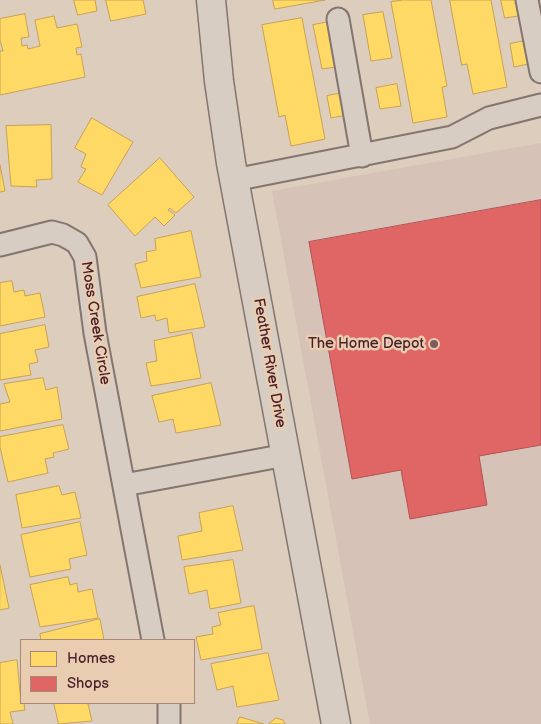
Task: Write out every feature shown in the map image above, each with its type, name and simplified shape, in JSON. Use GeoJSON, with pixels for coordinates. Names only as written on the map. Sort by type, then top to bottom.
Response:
{"type":"FeatureCollection","features":[{"type":"Feature","properties":{"kind":"street","name":"Feather River Drive"},"geometry":{"type":"LineString","coordinates":[[211,0],[219,81],[234,180],[336,724]]}},
{"type":"Feature","properties":{"kind":"street"},"geometry":{"type":"LineString","coordinates":[[527,0],[541,72]]}},
{"type":"Feature","properties":{"kind":"street"},"geometry":{"type":"LineString","coordinates":[[338,19],[362,156]]}},
{"type":"Feature","properties":{"kind":"street"},"geometry":{"type":"LineString","coordinates":[[234,180],[452,137],[489,118],[541,105]]}},
{"type":"Feature","properties":{"kind":"street","name":"Moss Creek Circle"},"geometry":{"type":"LineString","coordinates":[[0,245],[52,232],[63,234],[82,250],[95,333],[153,639]]}},
{"type":"Feature","properties":{"kind":"street"},"geometry":{"type":"LineString","coordinates":[[124,486],[286,455]]}},
{"type":"Feature","properties":{"kind":"street"},"geometry":{"type":"LineString","coordinates":[[169,704],[169,724]]}},
{"type":"Feature","properties":{"kind":"shaded area"},"geometry":{"type":"Polygon","coordinates":[[[541,143],[541,724],[370,724],[272,191],[541,143]]]}},
{"type":"Feature","properties":{"kind":"building: Homes"},"geometry":{"type":"Polygon","coordinates":[[[74,0],[95,0],[97,11],[78,15],[74,0]]]}},
{"type":"Feature","properties":{"kind":"building: Homes"},"geometry":{"type":"Polygon","coordinates":[[[106,0],[143,0],[146,14],[111,21],[106,0]]]}},
{"type":"Feature","properties":{"kind":"building: Homes"},"geometry":{"type":"Polygon","coordinates":[[[273,0],[325,0],[275,9],[273,0]]]}},
{"type":"Feature","properties":{"kind":"building: Homes"},"geometry":{"type":"Polygon","coordinates":[[[431,0],[447,86],[442,87],[447,117],[413,123],[391,2],[431,0]]]}},
{"type":"Feature","properties":{"kind":"building: Homes"},"geometry":{"type":"Polygon","coordinates":[[[450,0],[491,0],[507,87],[473,94],[467,64],[462,65],[450,0]]]}},
{"type":"Feature","properties":{"kind":"building: Homes"},"geometry":{"type":"Polygon","coordinates":[[[501,0],[522,0],[525,15],[505,18],[501,0]]]}},
{"type":"Feature","properties":{"kind":"building: Homes"},"geometry":{"type":"Polygon","coordinates":[[[383,12],[392,58],[371,61],[363,15],[383,12]]]}},
{"type":"Feature","properties":{"kind":"building: Homes"},"geometry":{"type":"Polygon","coordinates":[[[25,14],[29,37],[21,38],[22,46],[27,45],[28,49],[40,46],[35,20],[54,16],[57,28],[77,24],[82,47],[76,48],[77,55],[81,54],[85,77],[0,95],[0,51],[3,51],[0,40],[0,19],[25,14]]]}},
{"type":"Feature","properties":{"kind":"building: Homes"},"geometry":{"type":"Polygon","coordinates":[[[302,18],[325,139],[291,146],[285,115],[279,117],[262,25],[302,18]]]}},
{"type":"Feature","properties":{"kind":"building: Homes"},"geometry":{"type":"Polygon","coordinates":[[[334,21],[342,66],[322,69],[313,25],[334,21]]]}},
{"type":"Feature","properties":{"kind":"building: Homes"},"geometry":{"type":"Polygon","coordinates":[[[529,40],[533,63],[514,67],[510,44],[529,40]]]}},
{"type":"Feature","properties":{"kind":"building: Homes"},"geometry":{"type":"Polygon","coordinates":[[[397,84],[401,106],[380,109],[376,88],[397,84]]]}},
{"type":"Feature","properties":{"kind":"building: Homes"},"geometry":{"type":"Polygon","coordinates":[[[348,92],[352,114],[331,118],[327,96],[348,92]]]}},
{"type":"Feature","properties":{"kind":"building: Homes"},"geometry":{"type":"Polygon","coordinates":[[[92,118],[133,142],[102,195],[78,182],[86,169],[81,167],[86,154],[75,148],[92,118]]]}},
{"type":"Feature","properties":{"kind":"building: Homes"},"geometry":{"type":"Polygon","coordinates":[[[51,125],[52,179],[36,180],[37,187],[11,186],[6,126],[51,125]]]}},
{"type":"Feature","properties":{"kind":"building: Homes"},"geometry":{"type":"Polygon","coordinates":[[[160,158],[194,197],[176,213],[170,208],[168,210],[175,215],[164,226],[155,217],[135,236],[108,205],[160,158]]]}},
{"type":"Feature","properties":{"kind":"building: Homes"},"geometry":{"type":"Polygon","coordinates":[[[0,165],[5,191],[0,192],[0,165]]]}},
{"type":"Feature","properties":{"kind":"building: Homes"},"geometry":{"type":"Polygon","coordinates":[[[191,231],[201,277],[141,288],[135,264],[147,261],[146,252],[156,250],[155,239],[191,231]]]}},
{"type":"Feature","properties":{"kind":"building: Homes"},"geometry":{"type":"Polygon","coordinates":[[[12,281],[14,292],[24,290],[25,296],[40,293],[45,317],[0,326],[0,283],[12,281]]]}},
{"type":"Feature","properties":{"kind":"building: Homes"},"geometry":{"type":"Polygon","coordinates":[[[195,284],[205,327],[169,333],[167,318],[156,321],[155,315],[141,318],[137,297],[195,284]]]}},
{"type":"Feature","properties":{"kind":"building: Homes"},"geometry":{"type":"Polygon","coordinates":[[[45,325],[49,347],[35,350],[38,362],[29,364],[31,375],[0,380],[0,334],[45,325]]]}},
{"type":"Feature","properties":{"kind":"building: Homes"},"geometry":{"type":"Polygon","coordinates":[[[192,333],[201,378],[151,386],[146,363],[157,361],[154,341],[192,333]]]}},
{"type":"Feature","properties":{"kind":"building: Homes"},"geometry":{"type":"Polygon","coordinates":[[[43,378],[46,390],[57,387],[62,419],[0,431],[0,404],[10,402],[4,384],[43,378]]]}},
{"type":"Feature","properties":{"kind":"building: Homes"},"geometry":{"type":"Polygon","coordinates":[[[211,383],[221,425],[176,433],[173,419],[159,422],[152,396],[211,383]]]}},
{"type":"Feature","properties":{"kind":"building: Homes"},"geometry":{"type":"Polygon","coordinates":[[[63,425],[69,449],[53,453],[54,457],[45,459],[48,473],[8,482],[0,447],[0,437],[63,425]]]}},
{"type":"Feature","properties":{"kind":"building: Homes"},"geometry":{"type":"Polygon","coordinates":[[[59,486],[62,495],[75,492],[81,518],[22,528],[16,495],[59,486]]]}},
{"type":"Feature","properties":{"kind":"building: Homes"},"geometry":{"type":"Polygon","coordinates":[[[233,506],[243,550],[182,560],[178,536],[202,531],[199,513],[233,506]]]}},
{"type":"Feature","properties":{"kind":"building: Homes"},"geometry":{"type":"Polygon","coordinates":[[[80,522],[87,555],[69,559],[71,569],[30,577],[21,535],[80,522]]]}},
{"type":"Feature","properties":{"kind":"building: Homes"},"geometry":{"type":"Polygon","coordinates":[[[233,560],[241,603],[210,609],[207,590],[189,594],[184,567],[233,560]]]}},
{"type":"Feature","properties":{"kind":"building: Homes"},"geometry":{"type":"Polygon","coordinates":[[[0,565],[9,608],[0,610],[0,565]]]}},
{"type":"Feature","properties":{"kind":"building: Homes"},"geometry":{"type":"Polygon","coordinates":[[[68,577],[70,585],[77,583],[78,592],[92,589],[98,618],[40,627],[30,585],[68,577]]]}},
{"type":"Feature","properties":{"kind":"building: Homes"},"geometry":{"type":"Polygon","coordinates":[[[254,606],[262,649],[201,660],[196,637],[213,634],[212,627],[221,625],[218,613],[254,606]]]}},
{"type":"Feature","properties":{"kind":"building: Homes"},"geometry":{"type":"Polygon","coordinates":[[[100,619],[104,639],[41,639],[40,634],[100,619]]]}},
{"type":"Feature","properties":{"kind":"building: Homes"},"geometry":{"type":"Polygon","coordinates":[[[268,653],[279,700],[237,707],[233,686],[217,690],[211,664],[268,653]]]}},
{"type":"Feature","properties":{"kind":"building: Homes"},"geometry":{"type":"Polygon","coordinates":[[[17,660],[20,704],[24,704],[25,710],[10,712],[13,724],[0,724],[0,663],[17,660]]]}},
{"type":"Feature","properties":{"kind":"building: Homes"},"geometry":{"type":"Polygon","coordinates":[[[54,704],[88,704],[92,721],[59,724],[54,704]]]}},
{"type":"Feature","properties":{"kind":"building: Homes"},"geometry":{"type":"Polygon","coordinates":[[[240,717],[264,724],[237,724],[240,717]]]}},
{"type":"Feature","properties":{"kind":"building: Homes"},"geometry":{"type":"Polygon","coordinates":[[[276,718],[283,720],[285,724],[269,724],[276,718]]]}},
{"type":"Feature","properties":{"kind":"building: Shops","name":"The Home Depot"},"geometry":{"type":"Polygon","coordinates":[[[541,200],[541,445],[479,456],[487,505],[410,519],[401,470],[352,479],[309,242],[541,200]]]}},
{"type":"Feature","properties":{"kind":"place","name":"The Home Depot"},"geometry":{"type":"Point","coordinates":[434,344]}}]}
